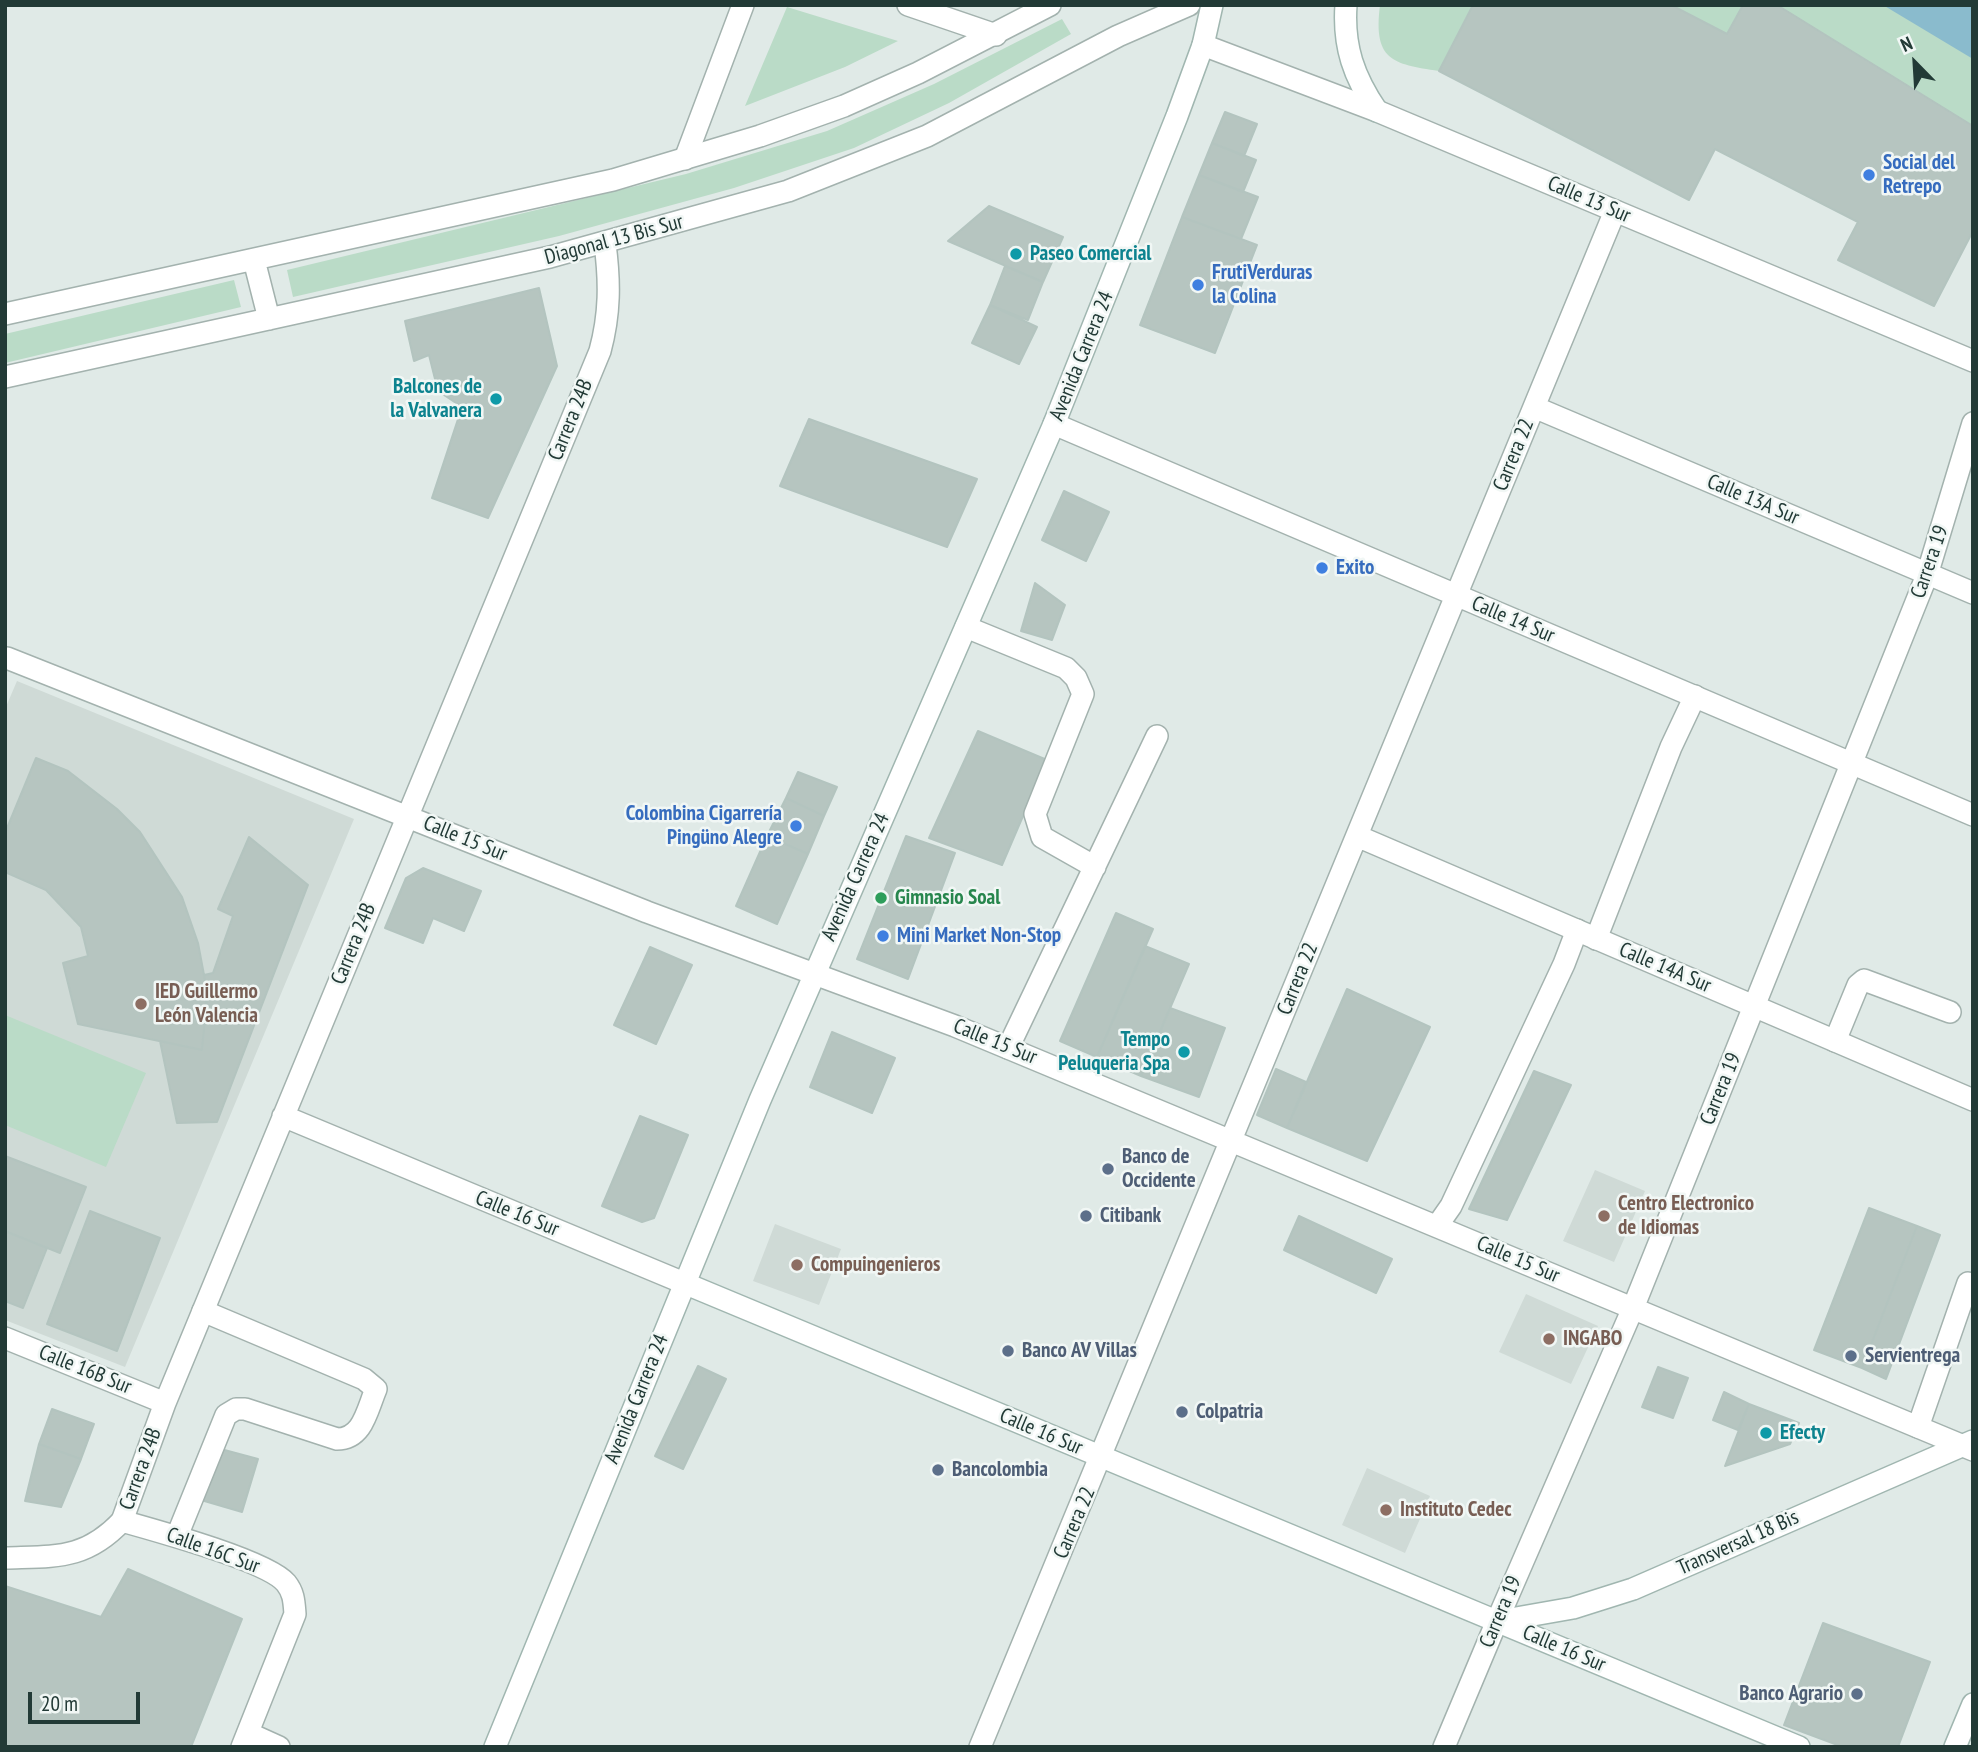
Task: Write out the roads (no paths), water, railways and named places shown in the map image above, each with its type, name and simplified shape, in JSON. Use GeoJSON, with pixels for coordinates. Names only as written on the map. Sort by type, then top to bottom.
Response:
{"type":"FeatureCollection","features":[{"type":"Feature","properties":{"kind":"street"},"geometry":{"type":"LineString","coordinates":[[685,159],[743,5]]}},
{"type":"Feature","properties":{"kind":"street"},"geometry":{"type":"LineString","coordinates":[[908,5],[996,34]]}},
{"type":"Feature","properties":{"kind":"street"},"geometry":{"type":"LineString","coordinates":[[5,314],[613,180],[685,159],[844,106],[996,34],[1050,5]]}},
{"type":"Feature","properties":{"kind":"street","name":"Diagonal 13 Bis Sur"},"geometry":{"type":"LineString","coordinates":[[5,377],[606,244],[788,191],[927,136],[1118,36],[1189,5]]}},
{"type":"Feature","properties":{"kind":"street","name":"Avenida Carrera 24"},"geometry":{"type":"LineString","coordinates":[[495,1747],[684,1283],[814,974],[1054,424],[1203,46],[1212,5]]}},
{"type":"Feature","properties":{"kind":"street"},"geometry":{"type":"LineString","coordinates":[[1346,5],[1344,31],[1349,60],[1377,111]]}},
{"type":"Feature","properties":{"kind":"street","name":"Calle 13 Sur"},"geometry":{"type":"LineString","coordinates":[[1203,46],[1377,111],[1973,361]]}},
{"type":"Feature","properties":{"kind":"street","name":"Carrera 22"},"geometry":{"type":"LineString","coordinates":[[980,1747],[1615,211]]}},
{"type":"Feature","properties":{"kind":"street","name":"Carrera 24B"},"geometry":{"type":"LineString","coordinates":[[5,1558],[62,1556],[78,1552],[100,1542],[122,1521],[165,1403],[600,351],[607,324],[610,291],[606,244]]}},
{"type":"Feature","properties":{"kind":"street"},"geometry":{"type":"LineString","coordinates":[[254,260],[269,319]]}},
{"type":"Feature","properties":{"kind":"street","name":"Calle 13A Sur"},"geometry":{"type":"LineString","coordinates":[[1534,407],[1973,593]]}},
{"type":"Feature","properties":{"kind":"street","name":"Carrera 19"},"geometry":{"type":"LineString","coordinates":[[1444,1747],[1633,1308],[1852,764],[1927,575],[1973,423]]}},
{"type":"Feature","properties":{"kind":"street","name":"Calle 14 Sur"},"geometry":{"type":"LineString","coordinates":[[1054,424],[1973,815]]}},
{"type":"Feature","properties":{"kind":"street"},"geometry":{"type":"LineString","coordinates":[[966,627],[1066,668],[1076,678],[1083,694],[1035,814],[1042,837],[1095,867]]}},
{"type":"Feature","properties":{"kind":"street","name":"Calle 15 Sur"},"geometry":{"type":"LineString","coordinates":[[6,657],[648,912],[1008,1048],[1918,1427],[1969,1445]]}},
{"type":"Feature","properties":{"kind":"street"},"geometry":{"type":"LineString","coordinates":[[1437,1226],[1451,1206],[1564,964],[1586,934],[1695,696]]}},
{"type":"Feature","properties":{"kind":"street"},"geometry":{"type":"LineString","coordinates":[[1008,1048],[1157,736]]}},
{"type":"Feature","properties":{"kind":"street","name":"Calle 14A Sur"},"geometry":{"type":"LineString","coordinates":[[1357,836],[1973,1100]]}},
{"type":"Feature","properties":{"kind":"street"},"geometry":{"type":"LineString","coordinates":[[1835,1041],[1858,985],[1864,980],[1950,1012]]}},
{"type":"Feature","properties":{"kind":"street","name":"Calle 16 Sur"},"geometry":{"type":"LineString","coordinates":[[283,1116],[1799,1747]]}},
{"type":"Feature","properties":{"kind":"street"},"geometry":{"type":"LineString","coordinates":[[1918,1427],[1968,1283]]}},
{"type":"Feature","properties":{"kind":"street"},"geometry":{"type":"LineString","coordinates":[[177,1536],[226,1415],[236,1409],[245,1409],[337,1439],[349,1439],[358,1432],[376,1389],[365,1379],[203,1311]]}},
{"type":"Feature","properties":{"kind":"street","name":"Calle 16B Sur"},"geometry":{"type":"LineString","coordinates":[[5,1338],[165,1403]]}},
{"type":"Feature","properties":{"kind":"street","name":"Transversal 18 Bis"},"geometry":{"type":"LineString","coordinates":[[1497,1622],[1573,1608],[1633,1589],[1969,1445]]}},
{"type":"Feature","properties":{"kind":"street","name":"Calle 16C Sur"},"geometry":{"type":"LineString","coordinates":[[122,1521],[177,1536],[274,1573],[285,1582],[294,1596],[295,1614],[245,1740]]}},
{"type":"Feature","properties":{"kind":"street"},"geometry":{"type":"LineString","coordinates":[[1955,1747],[1973,1704]]}},
{"type":"Feature","properties":{"kind":"street"},"geometry":{"type":"LineString","coordinates":[[245,1740],[279,1747]]}},
{"type":"Feature","properties":{"kind":"water"},"geometry":{"type":"Polygon","coordinates":[[[1883,5],[1973,5],[1973,59],[1883,5]]]}},
{"type":"Feature","properties":{"kind":"place","name":"Social del Retrepo"},"geometry":{"type":"Point","coordinates":[1869,175]}},
{"type":"Feature","properties":{"kind":"place","name":"Paseo Comercial"},"geometry":{"type":"Point","coordinates":[1016,254]}},
{"type":"Feature","properties":{"kind":"place","name":"FrutiVerduras la Colina"},"geometry":{"type":"Point","coordinates":[1198,285]}},
{"type":"Feature","properties":{"kind":"place","name":"Balcones de la Valvanera"},"geometry":{"type":"Point","coordinates":[496,399]}},
{"type":"Feature","properties":{"kind":"place","name":"Exito"},"geometry":{"type":"Point","coordinates":[1322,568]}},
{"type":"Feature","properties":{"kind":"place","name":"Colombina Cigarrería Pingüno Alegre"},"geometry":{"type":"Point","coordinates":[796,826]}},
{"type":"Feature","properties":{"kind":"place","name":"Gimnasio Soal"},"geometry":{"type":"Point","coordinates":[881,898]}},
{"type":"Feature","properties":{"kind":"place","name":"Mini Market Non-Stop"},"geometry":{"type":"Point","coordinates":[883,936]}},
{"type":"Feature","properties":{"kind":"place","name":"IED Guillermo León Valencia"},"geometry":{"type":"Point","coordinates":[141,1004]}},
{"type":"Feature","properties":{"kind":"place","name":"Tempo Peluqueria Spa"},"geometry":{"type":"Point","coordinates":[1184,1052]}},
{"type":"Feature","properties":{"kind":"place","name":"Banco de Occidente"},"geometry":{"type":"Point","coordinates":[1108,1169]}},
{"type":"Feature","properties":{"kind":"place","name":"Citibank"},"geometry":{"type":"Point","coordinates":[1086,1216]}},
{"type":"Feature","properties":{"kind":"place","name":"Centro Electronico de Idiomas"},"geometry":{"type":"Point","coordinates":[1604,1216]}},
{"type":"Feature","properties":{"kind":"place","name":"Compuingenieros"},"geometry":{"type":"Point","coordinates":[797,1265]}},
{"type":"Feature","properties":{"kind":"place","name":"INGABO"},"geometry":{"type":"Point","coordinates":[1549,1339]}},
{"type":"Feature","properties":{"kind":"place","name":"Banco AV Villas"},"geometry":{"type":"Point","coordinates":[1008,1351]}},
{"type":"Feature","properties":{"kind":"place","name":"Servientrega"},"geometry":{"type":"Point","coordinates":[1851,1356]}},
{"type":"Feature","properties":{"kind":"place","name":"Colpatria"},"geometry":{"type":"Point","coordinates":[1182,1412]}},
{"type":"Feature","properties":{"kind":"place","name":"Efecty"},"geometry":{"type":"Point","coordinates":[1766,1433]}},
{"type":"Feature","properties":{"kind":"place","name":"Bancolombia"},"geometry":{"type":"Point","coordinates":[938,1470]}},
{"type":"Feature","properties":{"kind":"place","name":"Instituto Cedec"},"geometry":{"type":"Point","coordinates":[1386,1510]}},
{"type":"Feature","properties":{"kind":"place","name":"Banco Agrario"},"geometry":{"type":"Point","coordinates":[1857,1694]}}]}
